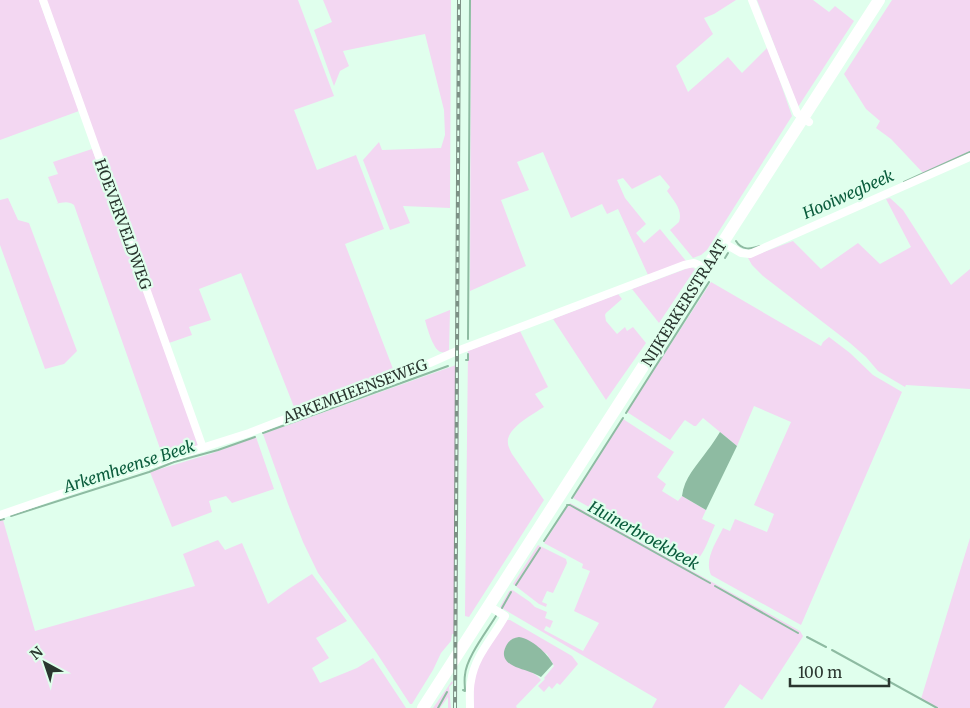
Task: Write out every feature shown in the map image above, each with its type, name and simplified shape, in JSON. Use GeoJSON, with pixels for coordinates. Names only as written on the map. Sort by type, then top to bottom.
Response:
{"type":"FeatureCollection","features":[{"type":"Feature","properties":{"kind":"main road","name":"NIJKERKERSTRAAT"},"geometry":{"type":"LineString","coordinates":[[423,708],[722,242],[806,120],[879,0]]}},
{"type":"Feature","properties":{"kind":"street","name":"HOEVERVELDWEG"},"geometry":{"type":"LineString","coordinates":[[43,0],[203,448]]}},
{"type":"Feature","properties":{"kind":"street"},"geometry":{"type":"LineString","coordinates":[[752,0],[797,113],[806,120]]}},
{"type":"Feature","properties":{"kind":"street"},"geometry":{"type":"LineString","coordinates":[[722,242],[741,253],[750,254],[970,157]]}},
{"type":"Feature","properties":{"kind":"street","name":"ARKEMHEENSEWEG"},"geometry":{"type":"LineString","coordinates":[[0,515],[104,479],[249,433],[456,351],[684,265],[694,263],[706,268]]}},
{"type":"Feature","properties":{"kind":"street"},"geometry":{"type":"LineString","coordinates":[[470,708],[471,681],[475,665],[505,616],[490,606]]}},
{"type":"Feature","properties":{"kind":"shaded area"},"geometry":{"type":"Polygon","coordinates":[[[0,0],[39,0],[79,111],[0,140],[0,0]]]}},
{"type":"Feature","properties":{"kind":"shaded area"},"geometry":{"type":"Polygon","coordinates":[[[46,0],[298,0],[334,96],[294,110],[317,170],[356,155],[384,229],[345,244],[395,374],[296,412],[241,273],[199,289],[211,320],[189,327],[192,335],[169,343],[46,0]]]}},
{"type":"Feature","properties":{"kind":"shaded area"},"geometry":{"type":"Polygon","coordinates":[[[323,0],[451,0],[450,208],[403,206],[410,223],[390,230],[363,160],[379,142],[382,150],[441,148],[445,135],[444,110],[425,34],[343,51],[349,66],[340,71],[334,86],[314,30],[332,22],[323,0]]]}},
{"type":"Feature","properties":{"kind":"shaded area"},"geometry":{"type":"Polygon","coordinates":[[[471,0],[736,0],[704,18],[713,34],[676,66],[688,92],[728,57],[742,73],[768,47],[792,116],[707,250],[693,258],[670,230],[679,222],[680,214],[667,191],[670,187],[660,175],[632,189],[623,178],[617,180],[625,198],[646,224],[636,233],[644,243],[660,229],[686,261],[648,275],[618,209],[607,214],[602,204],[571,218],[543,152],[517,162],[529,190],[501,200],[526,266],[470,291],[471,0]]]}},
{"type":"Feature","properties":{"kind":"shaded area"},"geometry":{"type":"Polygon","coordinates":[[[757,0],[813,0],[829,12],[835,6],[854,21],[798,107],[757,0]]]}},
{"type":"Feature","properties":{"kind":"shaded area"},"geometry":{"type":"Polygon","coordinates":[[[892,0],[970,0],[970,153],[924,174],[891,139],[876,128],[880,121],[866,109],[844,74],[892,0]]]}},
{"type":"Feature","properties":{"kind":"shaded area"},"geometry":{"type":"Polygon","coordinates":[[[92,149],[197,436],[198,446],[163,457],[74,205],[66,202],[56,204],[58,203],[48,177],[58,174],[53,162],[92,149]]]}},
{"type":"Feature","properties":{"kind":"shaded area"},"geometry":{"type":"Polygon","coordinates":[[[8,198],[18,220],[29,223],[77,351],[64,364],[45,369],[0,245],[0,200],[8,198]]]}},
{"type":"Feature","properties":{"kind":"shaded area"},"geometry":{"type":"Polygon","coordinates":[[[890,198],[903,210],[951,285],[970,269],[970,389],[906,385],[905,387],[878,371],[850,343],[763,276],[748,258],[793,241],[821,269],[858,243],[880,264],[911,247],[886,199],[890,198]]]}},
{"type":"Feature","properties":{"kind":"shaded area"},"geometry":{"type":"Polygon","coordinates":[[[691,267],[695,269],[659,323],[632,289],[691,267]]]}},
{"type":"Feature","properties":{"kind":"shaded area"},"geometry":{"type":"Polygon","coordinates":[[[711,282],[821,346],[829,337],[850,353],[873,375],[902,392],[801,625],[711,575],[709,569],[712,551],[723,528],[730,531],[735,519],[767,532],[774,514],[754,505],[791,422],[754,406],[737,446],[703,418],[696,426],[685,420],[670,440],[627,412],[711,282]]]}},
{"type":"Feature","properties":{"kind":"shaded area"},"geometry":{"type":"Polygon","coordinates":[[[618,294],[622,299],[606,313],[606,321],[617,334],[625,327],[627,331],[633,327],[646,343],[606,400],[553,319],[618,294]]]}},
{"type":"Feature","properties":{"kind":"shaded area"},"geometry":{"type":"Polygon","coordinates":[[[450,310],[449,351],[442,352],[435,347],[425,320],[450,310]]]}},
{"type":"Feature","properties":{"kind":"shaded area"},"geometry":{"type":"Polygon","coordinates":[[[520,331],[548,387],[535,394],[544,407],[513,430],[508,443],[512,454],[544,500],[469,617],[465,616],[468,351],[520,331]]]}},
{"type":"Feature","properties":{"kind":"shaded area"},"geometry":{"type":"Polygon","coordinates":[[[459,364],[457,634],[452,634],[451,641],[441,653],[433,670],[412,704],[410,704],[376,652],[318,573],[303,542],[263,434],[459,364]]]}},
{"type":"Feature","properties":{"kind":"shaded area"},"geometry":{"type":"Polygon","coordinates":[[[623,419],[674,452],[657,477],[666,484],[662,491],[678,501],[682,496],[706,510],[702,519],[715,525],[704,550],[695,561],[687,562],[573,498],[623,419]]]}},
{"type":"Feature","properties":{"kind":"shaded area"},"geometry":{"type":"Polygon","coordinates":[[[720,432],[737,446],[706,510],[682,496],[683,489],[695,467],[720,432]]]}},
{"type":"Feature","properties":{"kind":"shaded area"},"geometry":{"type":"Polygon","coordinates":[[[256,437],[274,489],[232,503],[226,496],[209,501],[212,512],[172,527],[150,472],[210,454],[256,437]]]}},
{"type":"Feature","properties":{"kind":"shaded area"},"geometry":{"type":"Polygon","coordinates":[[[570,503],[800,631],[803,636],[802,638],[762,700],[740,684],[724,708],[652,708],[657,699],[500,607],[509,591],[514,591],[535,607],[547,612],[545,618],[553,621],[550,628],[546,626],[544,630],[583,651],[599,623],[574,611],[590,571],[582,568],[583,564],[544,543],[570,503]]]}},
{"type":"Feature","properties":{"kind":"shaded area"},"geometry":{"type":"Polygon","coordinates":[[[3,520],[35,631],[195,586],[183,554],[218,540],[225,550],[242,543],[268,604],[312,574],[347,621],[316,638],[329,658],[312,668],[320,683],[357,668],[373,658],[406,708],[0,708],[0,521],[3,520]]]}},
{"type":"Feature","properties":{"kind":"shaded area"},"geometry":{"type":"Polygon","coordinates":[[[970,538],[970,708],[938,708],[921,699],[970,538]]]}},
{"type":"Feature","properties":{"kind":"shaded area"},"geometry":{"type":"Polygon","coordinates":[[[538,545],[566,559],[567,563],[553,593],[547,591],[542,602],[547,604],[546,607],[539,604],[513,584],[538,545]]]}},
{"type":"Feature","properties":{"kind":"shaded area"},"geometry":{"type":"Polygon","coordinates":[[[507,620],[572,656],[578,664],[560,685],[557,683],[552,689],[549,686],[544,692],[538,686],[554,666],[547,654],[515,638],[506,647],[507,660],[530,671],[541,680],[516,706],[517,708],[474,708],[473,684],[477,665],[507,620]]]}},
{"type":"Feature","properties":{"kind":"shaded area"},"geometry":{"type":"Polygon","coordinates":[[[519,637],[539,647],[553,664],[541,677],[520,669],[504,657],[507,644],[519,637]]]}},
{"type":"Feature","properties":{"kind":"shaded area"},"geometry":{"type":"Polygon","coordinates":[[[452,681],[453,683],[449,687],[451,708],[448,708],[448,697],[440,708],[433,708],[452,681]]]}},
{"type":"Feature","properties":{"kind":"waterway"},"geometry":{"type":"LineString","coordinates":[[468,339],[470,0]]}},
{"type":"Feature","properties":{"kind":"waterway","name":"Hooiwegbeek"},"geometry":{"type":"LineString","coordinates":[[904,182],[970,152]]}},
{"type":"Feature","properties":{"kind":"waterway","name":"Hooiwegbeek"},"geometry":{"type":"LineString","coordinates":[[736,241],[744,248],[760,246]]}},
{"type":"Feature","properties":{"kind":"waterway","name":"Hooiwegbeek"},"geometry":{"type":"LineString","coordinates":[[725,258],[728,253]]}},
{"type":"Feature","properties":{"kind":"waterway","name":"Hooiwegbeek"},"geometry":{"type":"LineString","coordinates":[[626,413],[709,282]]}},
{"type":"Feature","properties":{"kind":"waterway","name":"Arkemheense Beek"},"geometry":{"type":"LineString","coordinates":[[466,360],[468,360],[468,354]]}},
{"type":"Feature","properties":{"kind":"waterway","name":"Arkemheense Beek"},"geometry":{"type":"LineString","coordinates":[[263,433],[448,366]]}},
{"type":"Feature","properties":{"kind":"waterway","name":"Hooiwegbeek"},"geometry":{"type":"LineString","coordinates":[[572,498],[623,418]]}},
{"type":"Feature","properties":{"kind":"waterway","name":"Arkemheense Beek"},"geometry":{"type":"LineString","coordinates":[[11,516],[255,437]]}},
{"type":"Feature","properties":{"kind":"waterway","name":"Huinerbroekbeek"},"geometry":{"type":"LineString","coordinates":[[567,505],[710,583]]}},
{"type":"Feature","properties":{"kind":"waterway"},"geometry":{"type":"LineString","coordinates":[[544,541],[567,506]]}},
{"type":"Feature","properties":{"kind":"waterway","name":"Arkemheense Beek"},"geometry":{"type":"LineString","coordinates":[[0,520],[4,519]]}},
{"type":"Feature","properties":{"kind":"waterway"},"geometry":{"type":"LineString","coordinates":[[516,585],[540,548]]}},
{"type":"Feature","properties":{"kind":"waterway","name":"Huinerbroekbeek"},"geometry":{"type":"LineString","coordinates":[[715,586],[798,633]]}},
{"type":"Feature","properties":{"kind":"waterway"},"geometry":{"type":"LineString","coordinates":[[502,608],[511,592]]}},
{"type":"Feature","properties":{"kind":"waterway"},"geometry":{"type":"LineString","coordinates":[[463,690],[465,691],[466,668],[469,661],[496,616]]}},
{"type":"Feature","properties":{"kind":"waterway","name":"Huinerbroekbeek"},"geometry":{"type":"LineString","coordinates":[[807,637],[826,647]]}},
{"type":"Feature","properties":{"kind":"waterway","name":"Huinerbroekbeek"},"geometry":{"type":"LineString","coordinates":[[832,650],[937,708]]}},
{"type":"Feature","properties":{"kind":"waterway"},"geometry":{"type":"LineString","coordinates":[[438,708],[447,692]]}},
{"type":"Feature","properties":{"kind":"railway"},"geometry":{"type":"LineString","coordinates":[[455,708],[459,0]]}}]}
